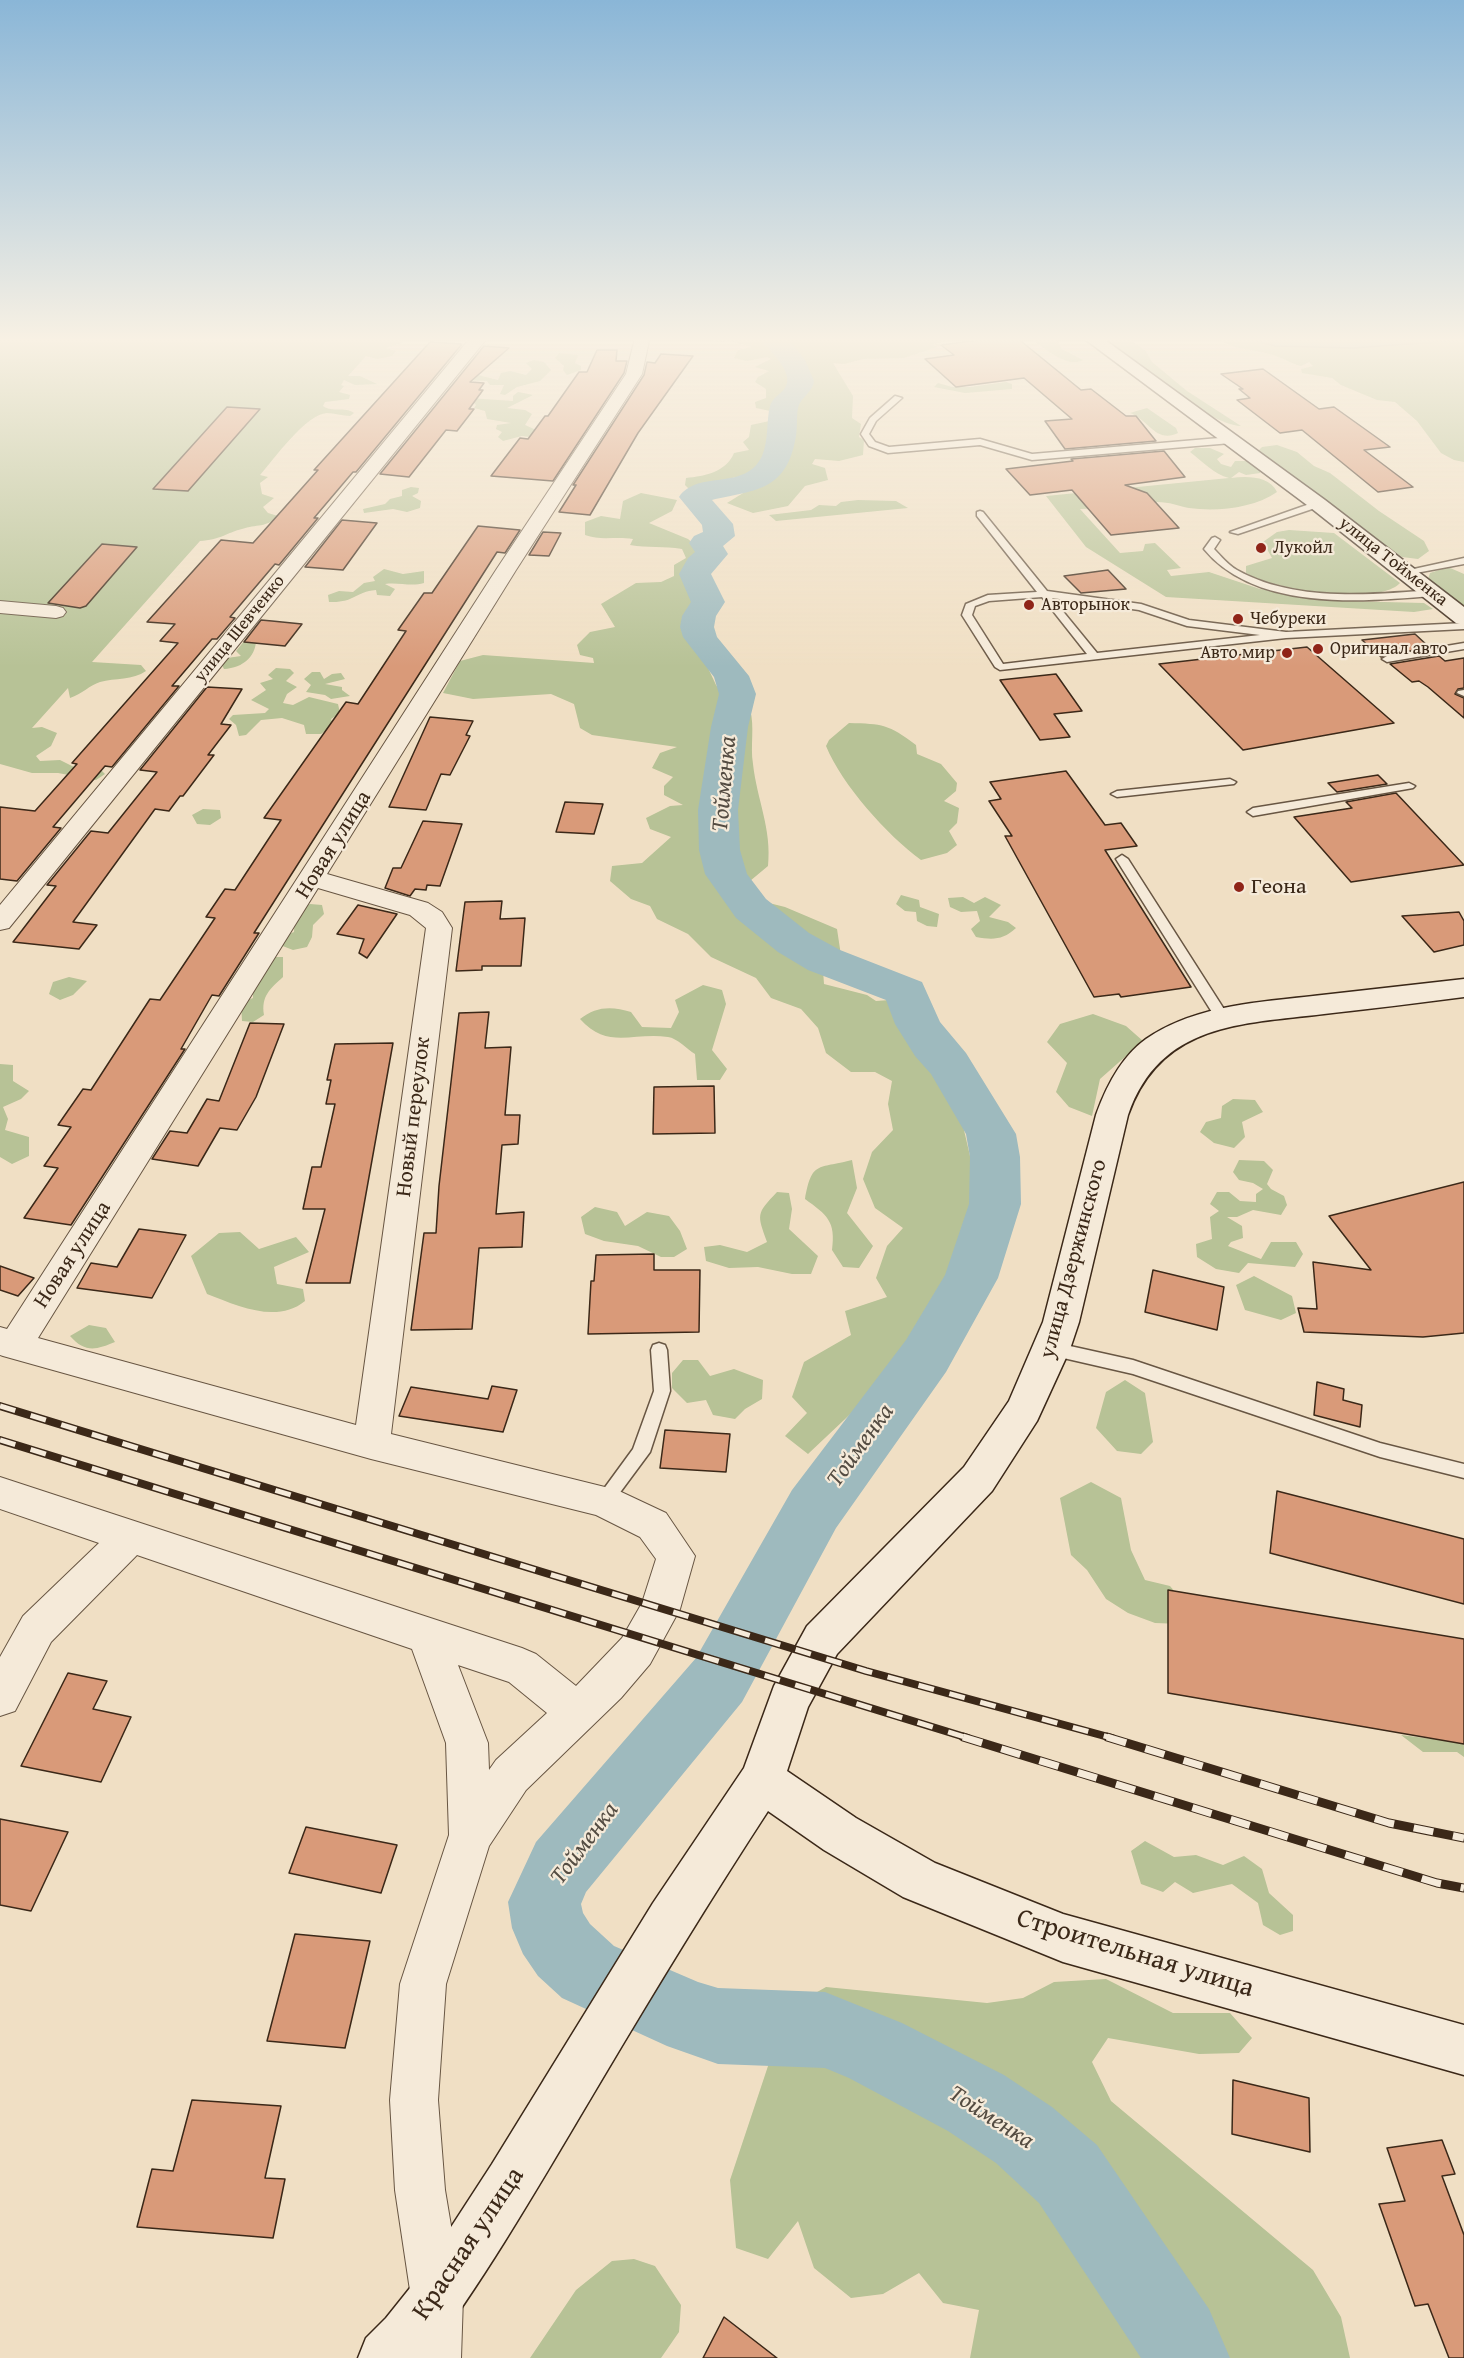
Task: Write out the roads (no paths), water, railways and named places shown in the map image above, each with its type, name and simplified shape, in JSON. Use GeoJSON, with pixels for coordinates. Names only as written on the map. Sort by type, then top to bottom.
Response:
{"type":"FeatureCollection","features":[{"type":"Feature","properties":{"kind":"street","name":"улица Шевченко"},"geometry":{"type":"LineString","coordinates":[[0,922],[390,447]]}},
{"type":"Feature","properties":{"kind":"street","name":"Новая улица"},"geometry":{"type":"LineString","coordinates":[[8,1343],[313,878],[506,570],[586,447]]}},
{"type":"Feature","properties":{"kind":"street","name":"улица Тойменка"},"geometry":{"type":"LineString","coordinates":[[1241,447],[1318,504],[1464,618]]}},
{"type":"Feature","properties":{"kind":"street"},"geometry":{"type":"LineString","coordinates":[[0,607],[56,612]]}},
{"type":"Feature","properties":{"kind":"street","name":"Новый переулок"},"geometry":{"type":"LineString","coordinates":[[313,878],[419,909],[433,918],[439,928],[371,1444]]}},
{"type":"Feature","properties":{"kind":"street","name":"улица Дзержинского"},"geometry":{"type":"LineString","coordinates":[[670,1920],[762,1780],[789,1700],[822,1640],[861,1597],[978,1479],[1024,1410],[1052,1349],[1121,1087],[1136,1067],[1156,1048],[1177,1035],[1222,1017],[1464,988]]}},
{"type":"Feature","properties":{"kind":"street"},"geometry":{"type":"LineString","coordinates":[[8,1343],[371,1444],[604,1501],[653,1525],[676,1556],[660,1609],[636,1651],[607,1684],[511,1775],[471,1835],[423,1984],[414,2100],[420,2190],[437,2296],[434,2358]]}},
{"type":"Feature","properties":{"kind":"street"},"geometry":{"type":"LineString","coordinates":[[0,1493],[522,1667],[576,1712]]}},
{"type":"Feature","properties":{"kind":"street"},"geometry":{"type":"LineString","coordinates":[[0,1697],[37,1629],[131,1536]]}},
{"type":"Feature","properties":{"kind":"street"},"geometry":{"type":"LineString","coordinates":[[427,1636],[466,1743],[471,1835]]}},
{"type":"Feature","properties":{"kind":"street","name":"Строительная улица"},"geometry":{"type":"LineString","coordinates":[[762,1780],[840,1834],[920,1880],[1063,1938],[1464,2050]]}},
{"type":"Feature","properties":{"kind":"street","name":"Красная улица"},"geometry":{"type":"LineString","coordinates":[[386,2358],[406,2338],[437,2296],[546,2124],[670,1920]]}},
{"type":"Feature","properties":{"kind":"lane"},"geometry":{"type":"LineString","coordinates":[[880,447],[888,450],[922,447]]}},
{"type":"Feature","properties":{"kind":"lane"},"geometry":{"type":"LineString","coordinates":[[996,447],[1032,458],[1153,447]]}},
{"type":"Feature","properties":{"kind":"lane"},"geometry":{"type":"LineString","coordinates":[[1235,532],[1318,504]]}},
{"type":"Feature","properties":{"kind":"lane"},"geometry":{"type":"LineString","coordinates":[[980,514],[1047,594],[1095,657]]}},
{"type":"Feature","properties":{"kind":"lane"},"geometry":{"type":"LineString","coordinates":[[1215,540],[1209,549],[1231,571],[1259,583],[1354,597],[1384,598],[1432,593]]}},
{"type":"Feature","properties":{"kind":"lane"},"geometry":{"type":"LineString","coordinates":[[1406,572],[1464,561]]}},
{"type":"Feature","properties":{"kind":"lane"},"geometry":{"type":"LineString","coordinates":[[1286,635],[1187,622],[1141,606],[1047,594],[988,597],[971,604],[967,615],[1000,667],[1286,635],[1464,626]]}},
{"type":"Feature","properties":{"kind":"lane"},"geometry":{"type":"LineString","coordinates":[[1387,659],[1464,646]]}},
{"type":"Feature","properties":{"kind":"lane"},"geometry":{"type":"LineString","coordinates":[[1117,794],[1230,782]]}},
{"type":"Feature","properties":{"kind":"lane"},"geometry":{"type":"LineString","coordinates":[[1253,812],[1409,786]]}},
{"type":"Feature","properties":{"kind":"lane"},"geometry":{"type":"LineString","coordinates":[[1122,859],[1222,1017]]}},
{"type":"Feature","properties":{"kind":"lane"},"geometry":{"type":"LineString","coordinates":[[1052,1349],[1134,1367],[1380,1450],[1464,1471]]}},
{"type":"Feature","properties":{"kind":"lane"},"geometry":{"type":"LineString","coordinates":[[604,1501],[640,1452],[662,1391],[659,1350]]}},
{"type":"Feature","properties":{"kind":"waterway","name":"Тойменка"},"geometry":{"type":"LineString","coordinates":[[779,447],[770,467],[752,483],[710,491],[694,497],[714,520],[719,530],[719,536],[705,543],[712,554],[699,565],[695,574],[708,602],[699,616],[697,627],[706,647],[732,676],[738,694],[729,727],[729,748],[719,798],[718,836],[722,862],[731,884],[740,896],[778,932],[824,960],[906,992],[918,1024],[949,1064],[991,1134],[995,1157],[995,1204],[971,1278],[926,1356],[814,1509],[719,1680],[561,1867],[544,1902],[549,1928],[564,1950],[588,1972],[694,2019],[718,2026],[825,2030],[875,2050],[976,2103],[1024,2135],[1068,2174],[1179,2339],[1187,2358]]}},
{"type":"Feature","properties":{"kind":"railway"},"geometry":{"type":"LineString","coordinates":[[0,1406],[866,1671],[1112,1738]]}},
{"type":"Feature","properties":{"kind":"railway"},"geometry":{"type":"LineString","coordinates":[[0,1440],[968,1738]]}},
{"type":"Feature","properties":{"kind":"railway"},"geometry":{"type":"LineString","coordinates":[[963,1737],[1437,1883],[1464,1888]]}},
{"type":"Feature","properties":{"kind":"railway"},"geometry":{"type":"LineString","coordinates":[[1107,1737],[1389,1823],[1464,1838]]}},
{"type":"Feature","properties":{"kind":"place","name":"Лукойл"},"geometry":{"type":"Point","coordinates":[1261,548]}},
{"type":"Feature","properties":{"kind":"place","name":"Авторынок"},"geometry":{"type":"Point","coordinates":[1029,605]}},
{"type":"Feature","properties":{"kind":"place","name":"Чебуреки"},"geometry":{"type":"Point","coordinates":[1238,619]}},
{"type":"Feature","properties":{"kind":"place","name":"Оригинал авто"},"geometry":{"type":"Point","coordinates":[1318,649]}},
{"type":"Feature","properties":{"kind":"place","name":"Авто мир"},"geometry":{"type":"Point","coordinates":[1287,653]}},
{"type":"Feature","properties":{"kind":"place","name":"Геона"},"geometry":{"type":"Point","coordinates":[1239,887]}}]}
